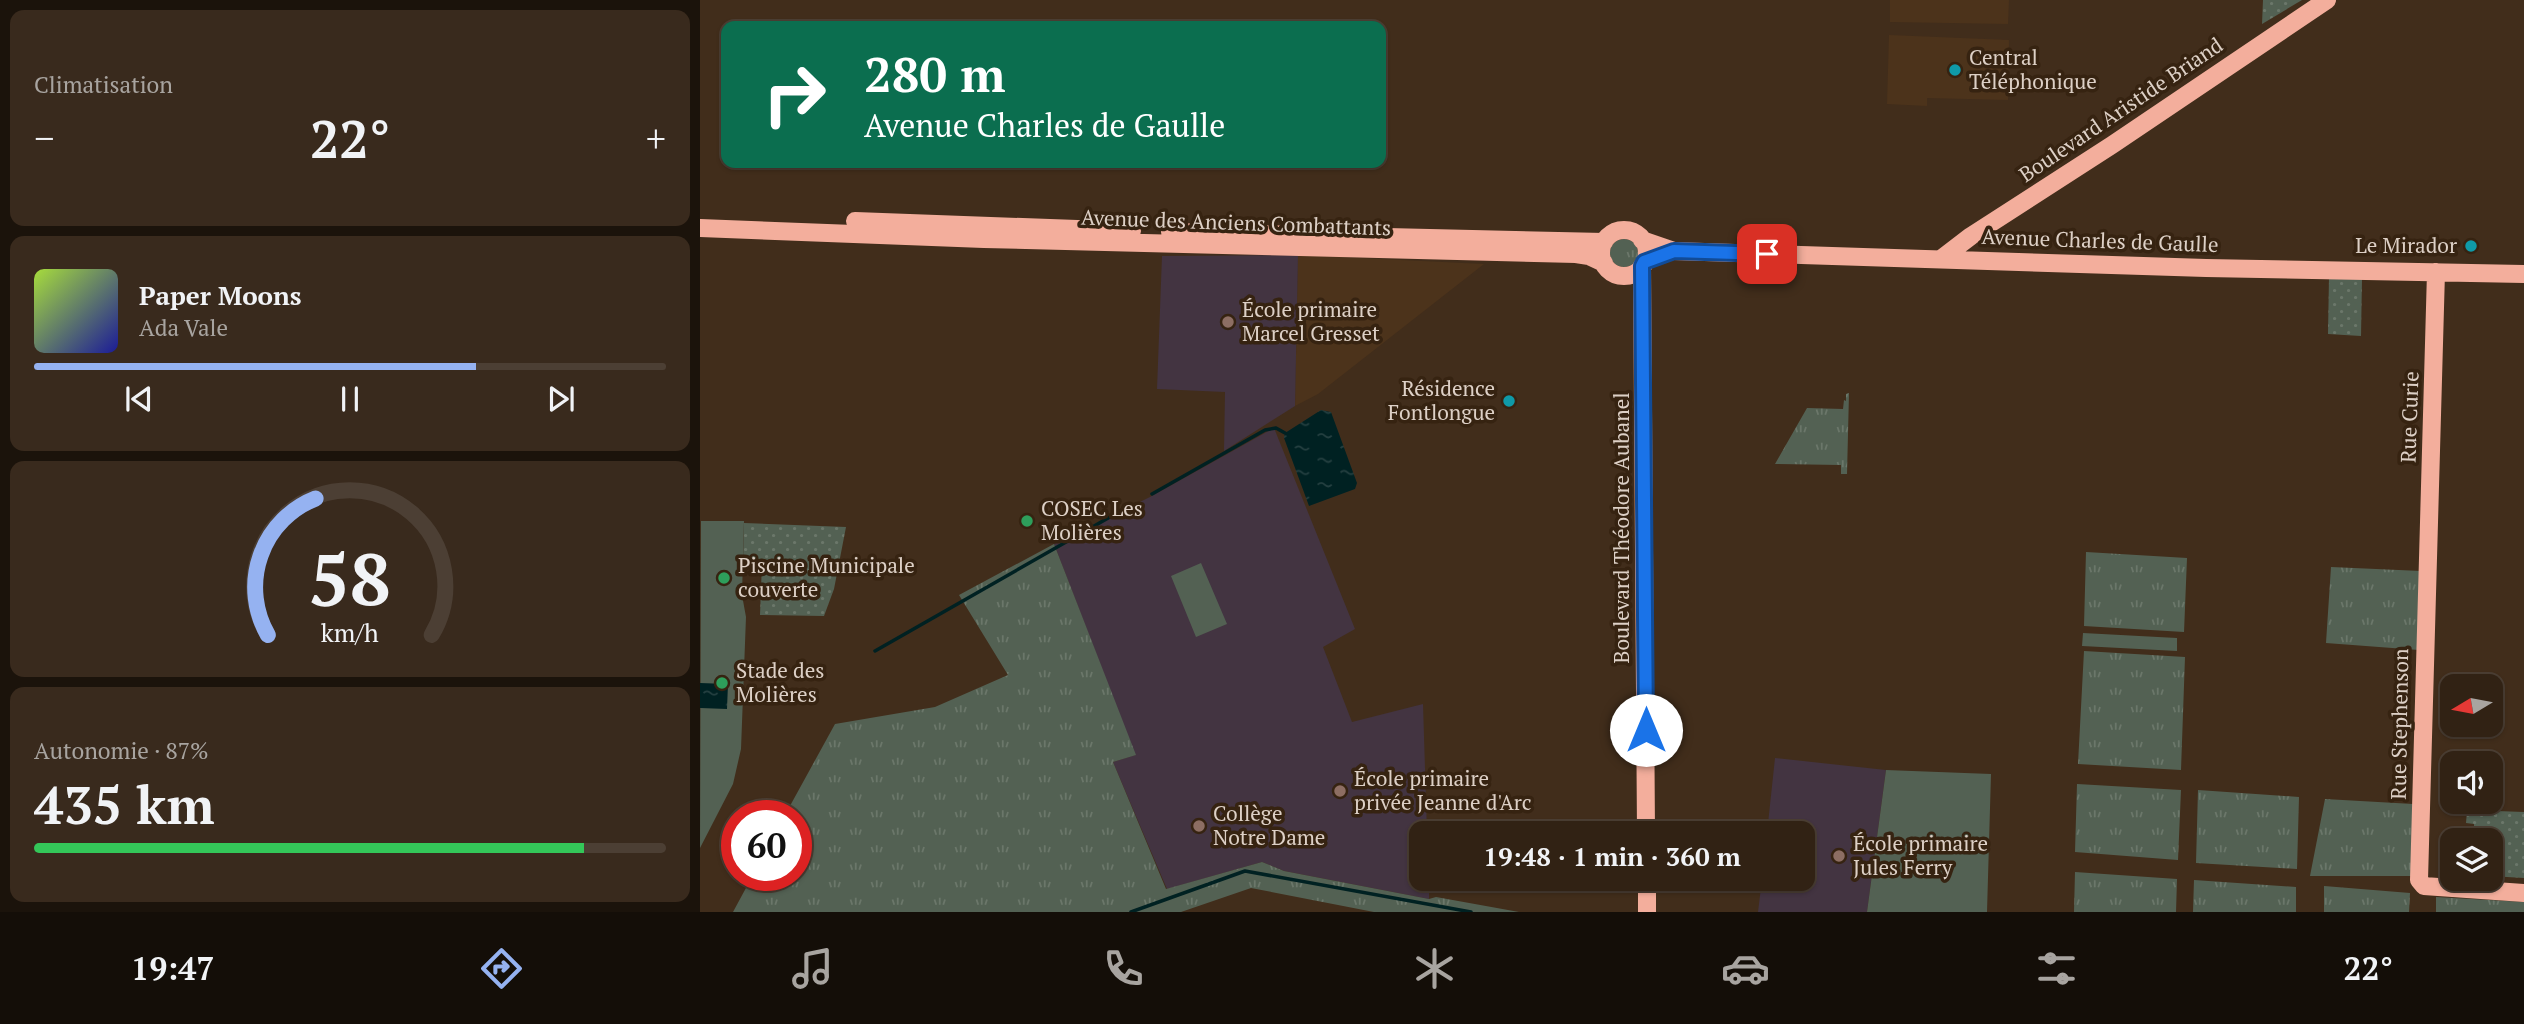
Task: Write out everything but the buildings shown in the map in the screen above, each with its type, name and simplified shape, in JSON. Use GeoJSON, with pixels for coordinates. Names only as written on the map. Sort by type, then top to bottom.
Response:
{"type":"FeatureCollection","features":[{"type":"Feature","properties":{"kind":"main road","name":"Boulevard Aristide Briand"},"geometry":{"type":"LineString","coordinates":[[1941,259],[1971,236],[2327,0]]}},
{"type":"Feature","properties":{"kind":"main road"},"geometry":{"type":"LineString","coordinates":[[700,216],[867,227]]}},
{"type":"Feature","properties":{"kind":"main road"},"geometry":{"type":"LineString","coordinates":[[700,228],[867,227]]}},
{"type":"Feature","properties":{"kind":"main road","name":"Avenue des Anciens Combattants"},"geometry":{"type":"LineString","coordinates":[[867,227],[1604,242]]}},
{"type":"Feature","properties":{"kind":"main road","name":"Avenue des Anciens Combattants"},"geometry":{"type":"LineString","coordinates":[[867,227],[984,239],[1576,254],[1604,263]]}},
{"type":"Feature","properties":{"kind":"main road"},"geometry":{"type":"LineString","coordinates":[[1620,230],[1634,232],[1642,240],[1647,254],[1643,264],[1632,274],[1613,273],[1604,263],[1602,248],[1608,236],[1620,230]]}},
{"type":"Feature","properties":{"kind":"main road","name":"Avenue Charles de Gaulle"},"geometry":{"type":"LineString","coordinates":[[1642,240],[1674,251],[2206,268],[2524,274]]}},
{"type":"Feature","properties":{"kind":"main road","name":"Avenue Charles de Gaulle"},"geometry":{"type":"LineString","coordinates":[[1643,264],[1674,251]]}},
{"type":"Feature","properties":{"kind":"main road","name":"Boulevard Théodore Aubanel"},"geometry":{"type":"LineString","coordinates":[[1643,264],[1646,821]]}},
{"type":"Feature","properties":{"kind":"main road","name":"Rue Curie"},"geometry":{"type":"LineString","coordinates":[[2427,563],[2436,272]]}},
{"type":"Feature","properties":{"kind":"main road"},"geometry":{"type":"LineString","coordinates":[[1620,275],[1635,290],[1643,307]]}},
{"type":"Feature","properties":{"kind":"main road","name":"Rue Stephenson"},"geometry":{"type":"LineString","coordinates":[[2427,563],[2421,885],[2524,893]]}},
{"type":"Feature","properties":{"kind":"main road"},"geometry":{"type":"LineString","coordinates":[[1647,891],[1647,912]]}},
{"type":"Feature","properties":{"kind":"shaded area"},"geometry":{"type":"Polygon","coordinates":[[[1890,0],[2009,0],[2008,24],[1890,22],[1890,0]]]}},
{"type":"Feature","properties":{"kind":"shaded area"},"geometry":{"type":"Polygon","coordinates":[[[1889,35],[2009,40],[2008,100],[1927,98],[1927,106],[1887,104],[1889,35]]]}},
{"type":"Feature","properties":{"kind":"shaded area"},"geometry":{"type":"Polygon","coordinates":[[[1298,255],[1484,264],[1318,394],[1295,406],[1298,255]]]}},
{"type":"Feature","properties":{"kind":"shaded area","name":"École primaire Marcel Gresset"},"geometry":{"type":"Polygon","coordinates":[[[1298,255],[1295,406],[1224,451],[1225,392],[1157,389],[1162,256],[1298,255]]]}},
{"type":"Feature","properties":{"kind":"shaded area"},"geometry":{"type":"Polygon","coordinates":[[[1274,428],[1355,629],[1323,647],[1352,722],[1423,704],[1427,821],[1409,821],[1409,891],[1429,891],[1429,899],[1284,871],[1262,862],[1167,889],[1113,762],[1135,755],[1054,544],[1150,497],[1274,428]]]}},
{"type":"Feature","properties":{"kind":"shaded area","name":"École primaire Jules Ferry"},"geometry":{"type":"Polygon","coordinates":[[[1775,758],[1886,770],[1867,912],[1758,912],[1761,891],[1815,891],[1815,821],[1768,821],[1775,758]]]}},
{"type":"Feature","properties":{"kind":"green space"},"geometry":{"type":"Polygon","coordinates":[[[2263,0],[2302,0],[2262,24],[2263,0]]]}},
{"type":"Feature","properties":{"kind":"green space"},"geometry":{"type":"Polygon","coordinates":[[[1624,239],[1634,243],[1638,253],[1634,263],[1624,267],[1614,263],[1610,253],[1614,243],[1624,239]]]}},
{"type":"Feature","properties":{"kind":"green space"},"geometry":{"type":"Polygon","coordinates":[[[2329,277],[2362,278],[2361,336],[2328,334],[2329,277]]]}},
{"type":"Feature","properties":{"kind":"green space"},"geometry":{"type":"Polygon","coordinates":[[[1849,393],[1847,474],[1841,474],[1841,465],[1775,464],[1807,408],[1843,409],[1846,394],[1849,393]]]}},
{"type":"Feature","properties":{"kind":"green space","name":"Stade des Molières"},"geometry":{"type":"Polygon","coordinates":[[[701,521],[744,521],[742,595],[746,617],[741,749],[733,784],[725,800],[721,800],[721,807],[700,848],[701,521]]]}},
{"type":"Feature","properties":{"kind":"green space"},"geometry":{"type":"Polygon","coordinates":[[[744,523],[846,527],[834,589],[824,616],[760,615],[762,563],[743,562],[744,523]]]}},
{"type":"Feature","properties":{"kind":"green space"},"geometry":{"type":"Polygon","coordinates":[[[1054,544],[1136,755],[1113,762],[1166,889],[1262,862],[1284,871],[1429,899],[1436,897],[1519,912],[1374,912],[1251,888],[1181,912],[733,912],[744,891],[812,891],[812,800],[793,800],[835,724],[935,707],[1008,675],[959,595],[1054,544]]]}},
{"type":"Feature","properties":{"kind":"green space"},"geometry":{"type":"Polygon","coordinates":[[[2086,552],[2187,558],[2184,632],[2084,626],[2086,552]]]}},
{"type":"Feature","properties":{"kind":"green space"},"geometry":{"type":"Polygon","coordinates":[[[1201,563],[1227,624],[1196,637],[1171,576],[1201,563]]]}},
{"type":"Feature","properties":{"kind":"green space"},"geometry":{"type":"Polygon","coordinates":[[[2331,567],[2421,571],[2419,650],[2326,643],[2331,567]]]}},
{"type":"Feature","properties":{"kind":"green space"},"geometry":{"type":"Polygon","coordinates":[[[2083,633],[2177,638],[2177,651],[2082,646],[2083,633]]]}},
{"type":"Feature","properties":{"kind":"green space"},"geometry":{"type":"Polygon","coordinates":[[[2084,651],[2185,657],[2181,770],[2078,764],[2084,651]]]}},
{"type":"Feature","properties":{"kind":"green space"},"geometry":{"type":"Polygon","coordinates":[[[1886,770],[1991,774],[1987,912],[1867,912],[1886,770]]]}},
{"type":"Feature","properties":{"kind":"green space"},"geometry":{"type":"Polygon","coordinates":[[[2077,784],[2181,790],[2178,860],[2075,852],[2077,784]]]}},
{"type":"Feature","properties":{"kind":"green space"},"geometry":{"type":"Polygon","coordinates":[[[2198,790],[2299,797],[2297,869],[2196,863],[2198,790]]]}},
{"type":"Feature","properties":{"kind":"green space"},"geometry":{"type":"Polygon","coordinates":[[[2325,799],[2413,804],[2411,876],[2310,876],[2325,799]]]}},
{"type":"Feature","properties":{"kind":"green space"},"geometry":{"type":"Polygon","coordinates":[[[2524,812],[2524,878],[2503,877],[2503,828],[2474,828],[2474,824],[2466,823],[2467,814],[2524,812]]]}},
{"type":"Feature","properties":{"kind":"green space"},"geometry":{"type":"Polygon","coordinates":[[[2075,872],[2177,879],[2176,912],[2074,912],[2075,872]]]}},
{"type":"Feature","properties":{"kind":"green space"},"geometry":{"type":"Polygon","coordinates":[[[2194,880],[2296,887],[2296,912],[2193,912],[2194,880]]]}},
{"type":"Feature","properties":{"kind":"green space"},"geometry":{"type":"Polygon","coordinates":[[[2324,886],[2410,893],[2409,912],[2324,912],[2324,886]]]}},
{"type":"Feature","properties":{"kind":"green space"},"geometry":{"type":"Polygon","coordinates":[[[2436,897],[2524,902],[2524,912],[2436,912],[2436,897]]]}},
{"type":"Feature","properties":{"kind":"water"},"geometry":{"type":"Polygon","coordinates":[[[1321,410],[1331,412],[1357,483],[1355,489],[1309,506],[1284,438],[1285,433],[1321,410]]]}},
{"type":"Feature","properties":{"kind":"water"},"geometry":{"type":"Polygon","coordinates":[[[700,683],[728,684],[727,709],[700,708],[700,683]]]}},
{"type":"Feature","properties":{"kind":"waterway"},"geometry":{"type":"LineString","coordinates":[[1152,494],[1265,430],[1276,428],[1285,433]]}},
{"type":"Feature","properties":{"kind":"waterway"},"geometry":{"type":"LineString","coordinates":[[875,651],[1131,505]]}},
{"type":"Feature","properties":{"kind":"waterway"},"geometry":{"type":"LineString","coordinates":[[1131,912],[1245,871],[1471,912]]}},
{"type":"Feature","properties":{"kind":"place","name":"Central Téléphonique"},"geometry":{"type":"Point","coordinates":[1955,70]}},
{"type":"Feature","properties":{"kind":"place","name":"Le Mirador"},"geometry":{"type":"Point","coordinates":[2471,246]}},
{"type":"Feature","properties":{"kind":"place","name":"École primaire Marcel Gresset"},"geometry":{"type":"Point","coordinates":[1228,322]}},
{"type":"Feature","properties":{"kind":"place","name":"Résidence Fontlongue"},"geometry":{"type":"Point","coordinates":[1509,401]}},
{"type":"Feature","properties":{"kind":"place","name":"COSEC Les Molières"},"geometry":{"type":"Point","coordinates":[1027,521]}},
{"type":"Feature","properties":{"kind":"place","name":"Piscine Municipale couverte"},"geometry":{"type":"Point","coordinates":[724,578]}},
{"type":"Feature","properties":{"kind":"place","name":"Stade des Molières"},"geometry":{"type":"Point","coordinates":[722,683]}},
{"type":"Feature","properties":{"kind":"place","name":"École primaire privée Jeanne d'Arc"},"geometry":{"type":"Point","coordinates":[1340,791]}},
{"type":"Feature","properties":{"kind":"place","name":"Collège Notre Dame"},"geometry":{"type":"Point","coordinates":[1199,826]}},
{"type":"Feature","properties":{"kind":"place","name":"École primaire Jules Ferry"},"geometry":{"type":"Point","coordinates":[1839,856]}},
{"type":"Feature","properties":{"kind":"route"},"geometry":{"type":"LineString","coordinates":[[1646,730],[1642,266],[1644,262],[1674,251],[1767,254]]}}]}
